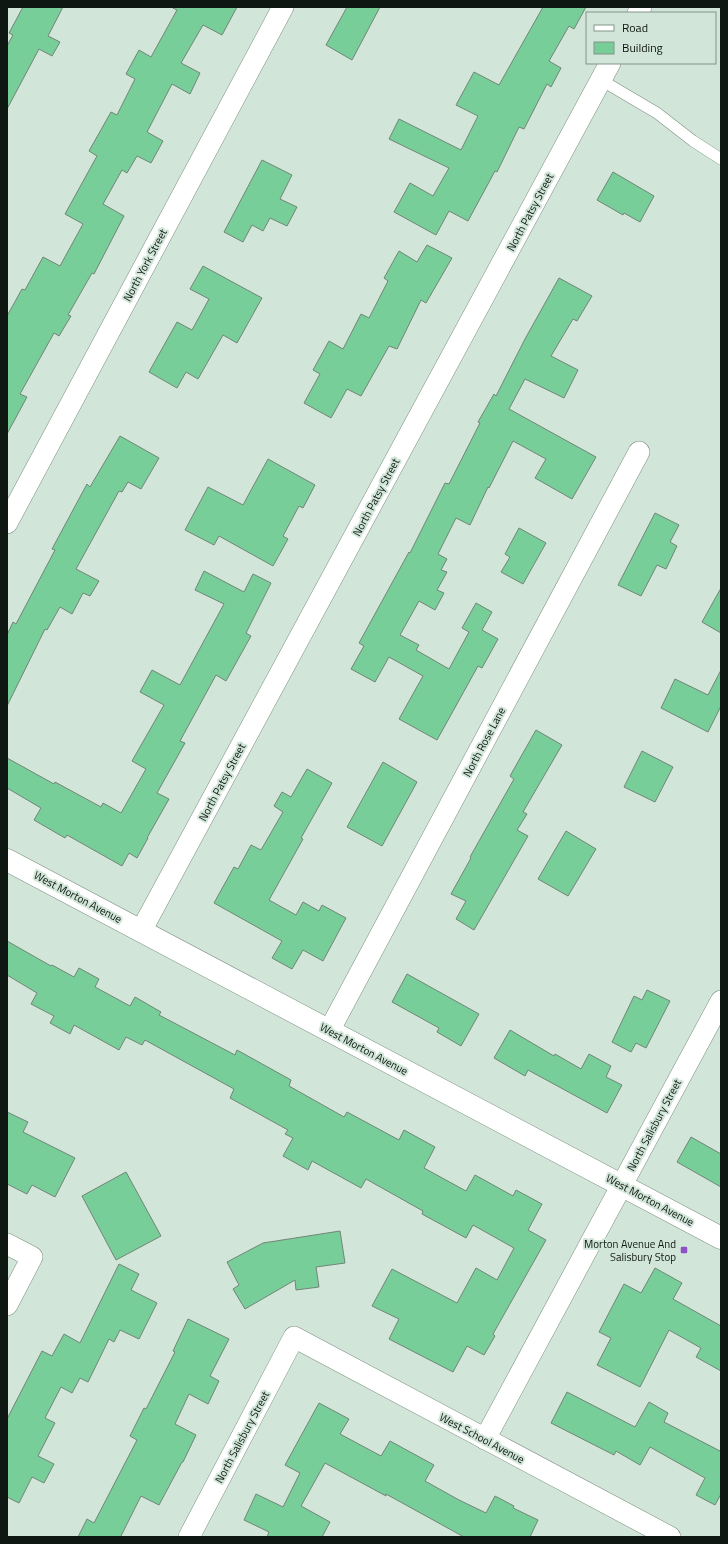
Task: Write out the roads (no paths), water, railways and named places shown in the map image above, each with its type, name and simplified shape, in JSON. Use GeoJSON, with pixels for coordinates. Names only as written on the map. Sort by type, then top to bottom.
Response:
{"type":"FeatureCollection","features":[{"type":"Feature","properties":{"kind":"main road","name":"West Morton Avenue"},"geometry":{"type":"LineString","coordinates":[[7,860],[721,1238]]}},
{"type":"Feature","properties":{"kind":"street","name":"North York Street"},"geometry":{"type":"LineString","coordinates":[[7,523],[283,7]]}},
{"type":"Feature","properties":{"kind":"street","name":"North Patsy Street"},"geometry":{"type":"LineString","coordinates":[[141,931],[606,71]]}},
{"type":"Feature","properties":{"kind":"street","name":"North Rose Lane"},"geometry":{"type":"LineString","coordinates":[[329,1031],[639,452]]}},
{"type":"Feature","properties":{"kind":"street","name":"North Salisbury Street"},"geometry":{"type":"LineString","coordinates":[[485,1439],[721,1001]]}},
{"type":"Feature","properties":{"kind":"street"},"geometry":{"type":"LineString","coordinates":[[7,1244],[32,1257],[7,1305]]}},
{"type":"Feature","properties":{"kind":"street","name":"North Salisbury Street"},"geometry":{"type":"LineString","coordinates":[[189,1537],[294,1337]]}},
{"type":"Feature","properties":{"kind":"street","name":"West School Avenue"},"geometry":{"type":"LineString","coordinates":[[294,1337],[670,1537]]}},
{"type":"Feature","properties":{"kind":"lane"},"geometry":{"type":"LineString","coordinates":[[606,71],[693,141],[721,159]]}},
{"type":"Feature","properties":{"kind":"place","name":"Morton Avenue And Salisbury Stop"},"geometry":{"type":"Point","coordinates":[684,1250]}}]}
